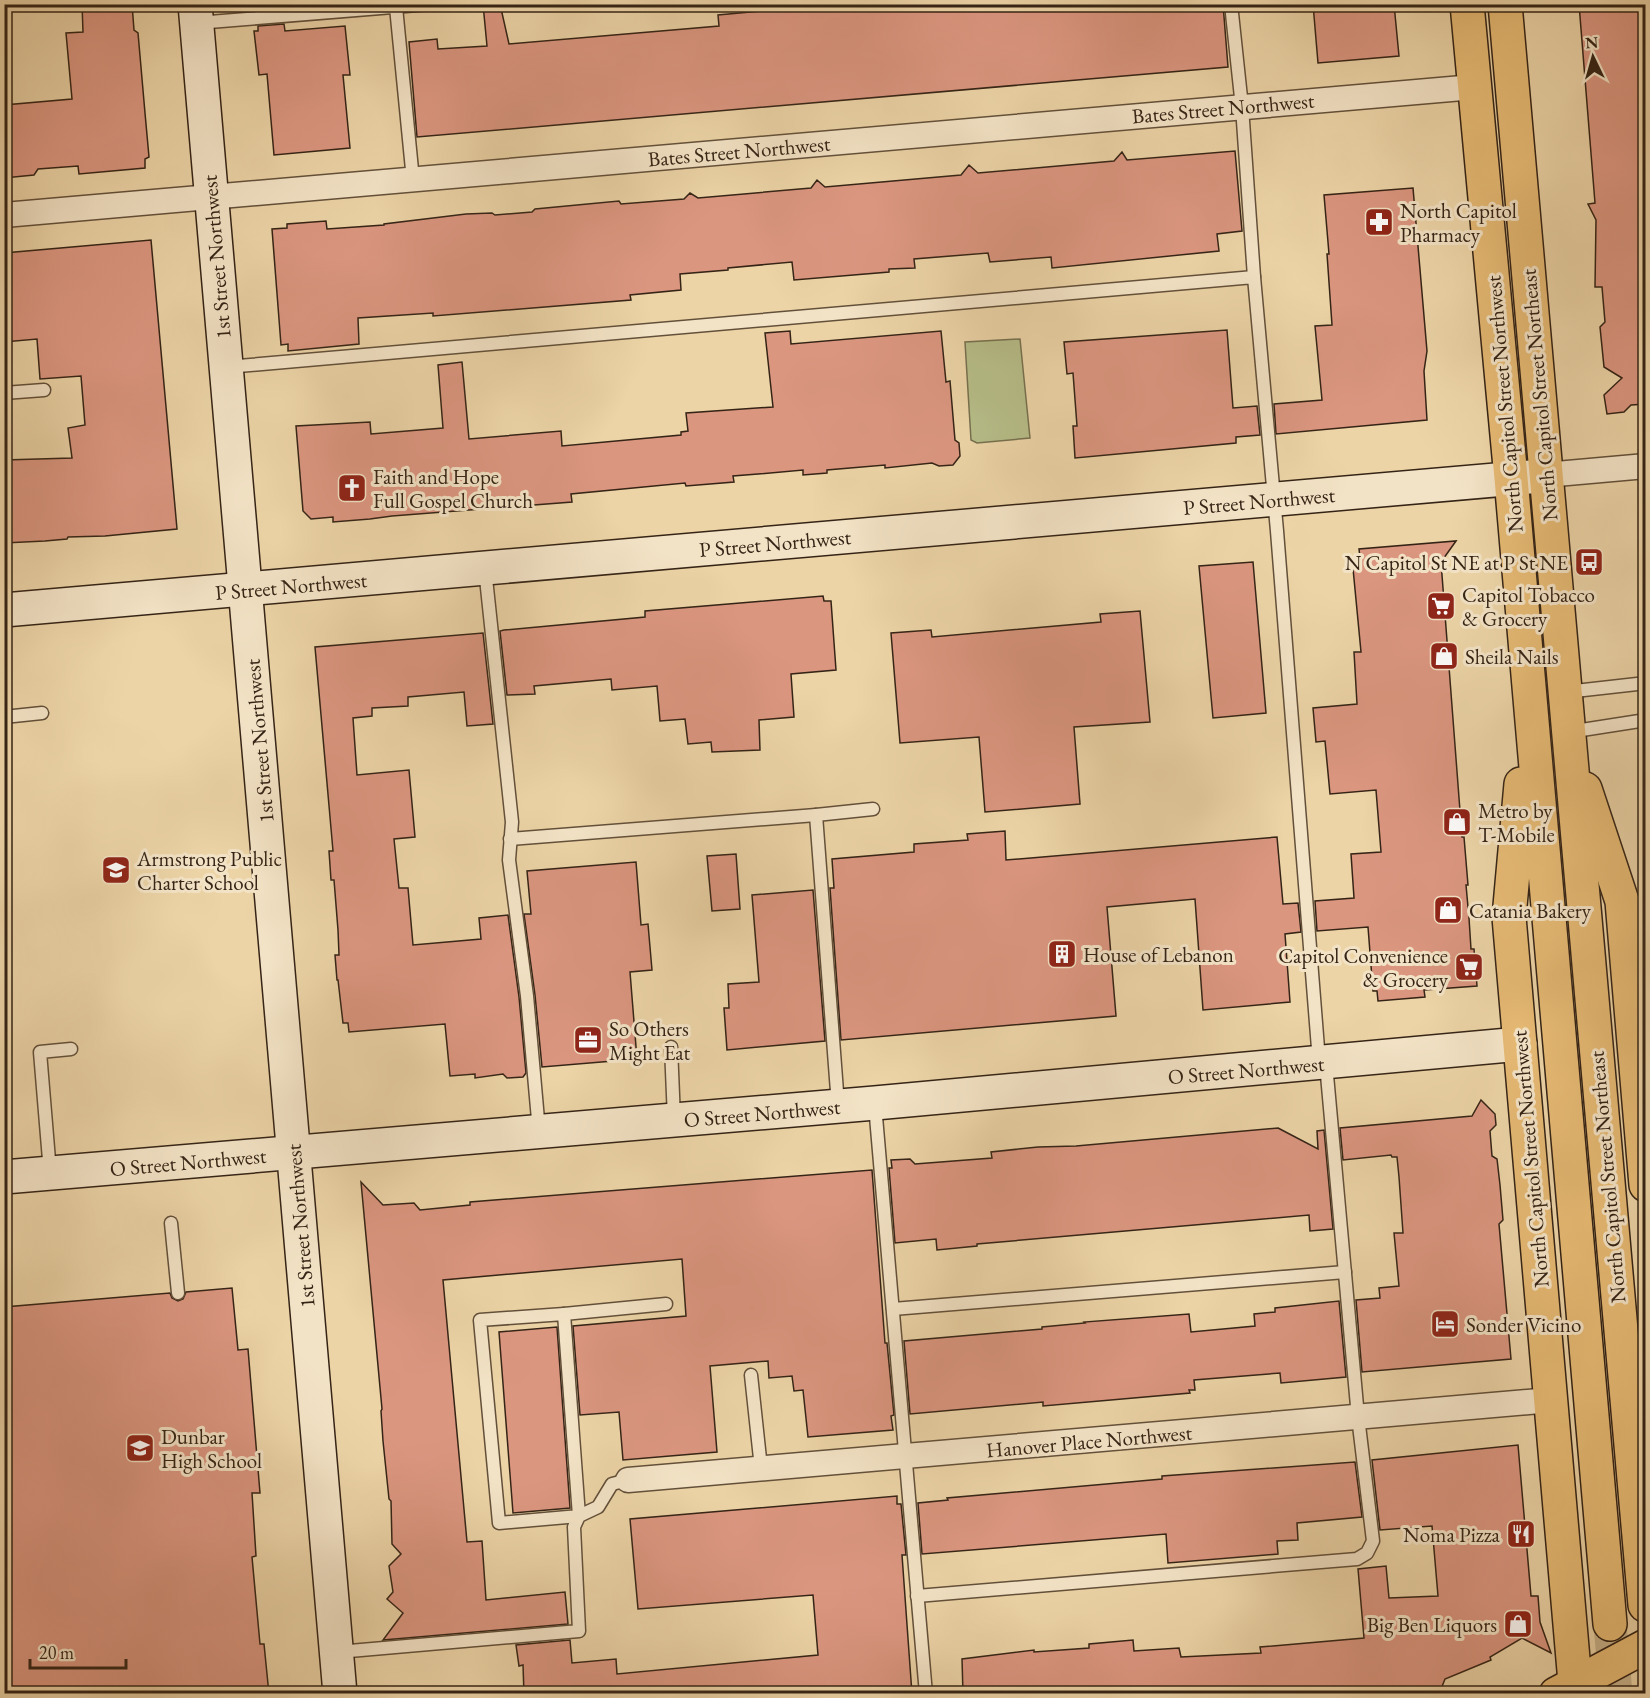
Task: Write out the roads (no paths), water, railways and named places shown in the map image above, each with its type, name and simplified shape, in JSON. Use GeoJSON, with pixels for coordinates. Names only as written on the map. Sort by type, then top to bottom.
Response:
{"type":"FeatureCollection","features":[{"type":"Feature","properties":{"kind":"main road","name":"North Capitol Street Northwest"},"geometry":{"type":"LineString","coordinates":[[1467,4],[1511,478],[1528,696],[1610,1624]]}},
{"type":"Feature","properties":{"kind":"main road","name":"North Capitol Street Northeast"},"geometry":{"type":"LineString","coordinates":[[1505,4],[1645,1605]]}},
{"type":"Feature","properties":{"kind":"main road","name":"North Capitol Street Northwest"},"geometry":{"type":"LineString","coordinates":[[1528,696],[1509,917],[1551,1400],[1569,1690]]}},
{"type":"Feature","properties":{"kind":"main road","name":"North Capitol Street Northeast"},"geometry":{"type":"LineString","coordinates":[[1568,741],[1622,901],[1639,1035],[1646,1185]]}},
{"type":"Feature","properties":{"kind":"main road"},"geometry":{"type":"LineString","coordinates":[[1569,1690],[1646,1646]]}},
{"type":"Feature","properties":{"kind":"street","name":"1st Street Northwest"},"geometry":{"type":"LineString","coordinates":[[195,14],[340,1694]]}},
{"type":"Feature","properties":{"kind":"street","name":"Bates Street Northwest"},"geometry":{"type":"LineString","coordinates":[[4,215],[1474,87]]}},
{"type":"Feature","properties":{"kind":"street"},"geometry":{"type":"LineString","coordinates":[[1545,476],[1646,466]]}},
{"type":"Feature","properties":{"kind":"street","name":"P Street Northwest"},"geometry":{"type":"LineString","coordinates":[[4,610],[1545,476]]}},
{"type":"Feature","properties":{"kind":"street","name":"O Street Northwest"},"geometry":{"type":"LineString","coordinates":[[4,1178],[875,1103],[1520,1044]]}},
{"type":"Feature","properties":{"kind":"street","name":"Hanover Place Northwest"},"geometry":{"type":"LineString","coordinates":[[628,1480],[1551,1400]]}},
{"type":"Feature","properties":{"kind":"lane"},"geometry":{"type":"LineString","coordinates":[[195,14],[430,4]]}},
{"type":"Feature","properties":{"kind":"lane"},"geometry":{"type":"LineString","coordinates":[[917,1596],[1357,1559],[1367,1553],[1373,1541],[1291,786],[1275,499],[1254,277],[1242,106],[1231,4]]}},
{"type":"Feature","properties":{"kind":"lane"},"geometry":{"type":"LineString","coordinates":[[396,7],[413,180]]}},
{"type":"Feature","properties":{"kind":"lane"},"geometry":{"type":"LineString","coordinates":[[226,367],[1254,277]]}},
{"type":"Feature","properties":{"kind":"lane"},"geometry":{"type":"LineString","coordinates":[[4,393],[44,390]]}},
{"type":"Feature","properties":{"kind":"lane"},"geometry":{"type":"LineString","coordinates":[[485,568],[512,822],[509,860],[527,996],[539,1132]]}},
{"type":"Feature","properties":{"kind":"lane"},"geometry":{"type":"LineString","coordinates":[[1564,692],[1646,682]]}},
{"type":"Feature","properties":{"kind":"lane"},"geometry":{"type":"LineString","coordinates":[[4,717],[42,713]]}},
{"type":"Feature","properties":{"kind":"lane"},"geometry":{"type":"LineString","coordinates":[[1568,741],[1646,720]]}},
{"type":"Feature","properties":{"kind":"lane"},"geometry":{"type":"LineString","coordinates":[[510,839],[873,809]]}},
{"type":"Feature","properties":{"kind":"lane"},"geometry":{"type":"LineString","coordinates":[[816,815],[838,1106]]}},
{"type":"Feature","properties":{"kind":"lane"},"geometry":{"type":"LineString","coordinates":[[671,1047],[674,1120]]}},
{"type":"Feature","properties":{"kind":"lane"},"geometry":{"type":"LineString","coordinates":[[50,1173],[40,1052],[71,1049]]}},
{"type":"Feature","properties":{"kind":"lane"},"geometry":{"type":"LineString","coordinates":[[875,1103],[926,1694]]}},
{"type":"Feature","properties":{"kind":"lane"},"geometry":{"type":"LineString","coordinates":[[171,1223],[178,1293]]}},
{"type":"Feature","properties":{"kind":"lane"},"geometry":{"type":"LineString","coordinates":[[893,1309],[1345,1272]]}},
{"type":"Feature","properties":{"kind":"lane"},"geometry":{"type":"LineString","coordinates":[[628,1480],[612,1484],[598,1507],[579,1516],[499,1523],[480,1320],[666,1304]]}},
{"type":"Feature","properties":{"kind":"lane"},"geometry":{"type":"LineString","coordinates":[[336,1652],[579,1631],[574,1527],[579,1516],[564,1314]]}},
{"type":"Feature","properties":{"kind":"lane"},"geometry":{"type":"LineString","coordinates":[[751,1375],[761,1468]]}},
{"type":"Feature","properties":{"kind":"tunnel"},"geometry":{"type":"LineString","coordinates":[[1610,1624],[1616,1694]]}},
{"type":"Feature","properties":{"kind":"place","name":"North Capitol Pharmacy"},"geometry":{"type":"Point","coordinates":[1379,222]}},
{"type":"Feature","properties":{"kind":"place","name":"Faith and Hope Full Gospel Church"},"geometry":{"type":"Point","coordinates":[352,488]}},
{"type":"Feature","properties":{"kind":"place","name":"N Capitol St NE at P St NE"},"geometry":{"type":"Point","coordinates":[1589,562]}},
{"type":"Feature","properties":{"kind":"place","name":"Capitol Tobacco & Grocery"},"geometry":{"type":"Point","coordinates":[1441,606]}},
{"type":"Feature","properties":{"kind":"place","name":"Sheila Nails"},"geometry":{"type":"Point","coordinates":[1444,656]}},
{"type":"Feature","properties":{"kind":"place","name":"Metro by T-Mobile"},"geometry":{"type":"Point","coordinates":[1457,822]}},
{"type":"Feature","properties":{"kind":"place","name":"Armstrong Public Charter School"},"geometry":{"type":"Point","coordinates":[116,870]}},
{"type":"Feature","properties":{"kind":"place","name":"Catania Bakery"},"geometry":{"type":"Point","coordinates":[1448,910]}},
{"type":"Feature","properties":{"kind":"place","name":"House of Lebanon"},"geometry":{"type":"Point","coordinates":[1062,954]}},
{"type":"Feature","properties":{"kind":"place","name":"Capitol Convenience & Grocery"},"geometry":{"type":"Point","coordinates":[1469,967]}},
{"type":"Feature","properties":{"kind":"place","name":"So Others Might Eat"},"geometry":{"type":"Point","coordinates":[588,1040]}},
{"type":"Feature","properties":{"kind":"place","name":"Sonder Vicino"},"geometry":{"type":"Point","coordinates":[1445,1324]}},
{"type":"Feature","properties":{"kind":"place","name":"Dunbar High School"},"geometry":{"type":"Point","coordinates":[140,1448]}},
{"type":"Feature","properties":{"kind":"place","name":"Noma Pizza"},"geometry":{"type":"Point","coordinates":[1521,1534]}},
{"type":"Feature","properties":{"kind":"place","name":"Big Ben Liquors"},"geometry":{"type":"Point","coordinates":[1518,1624]}}]}
